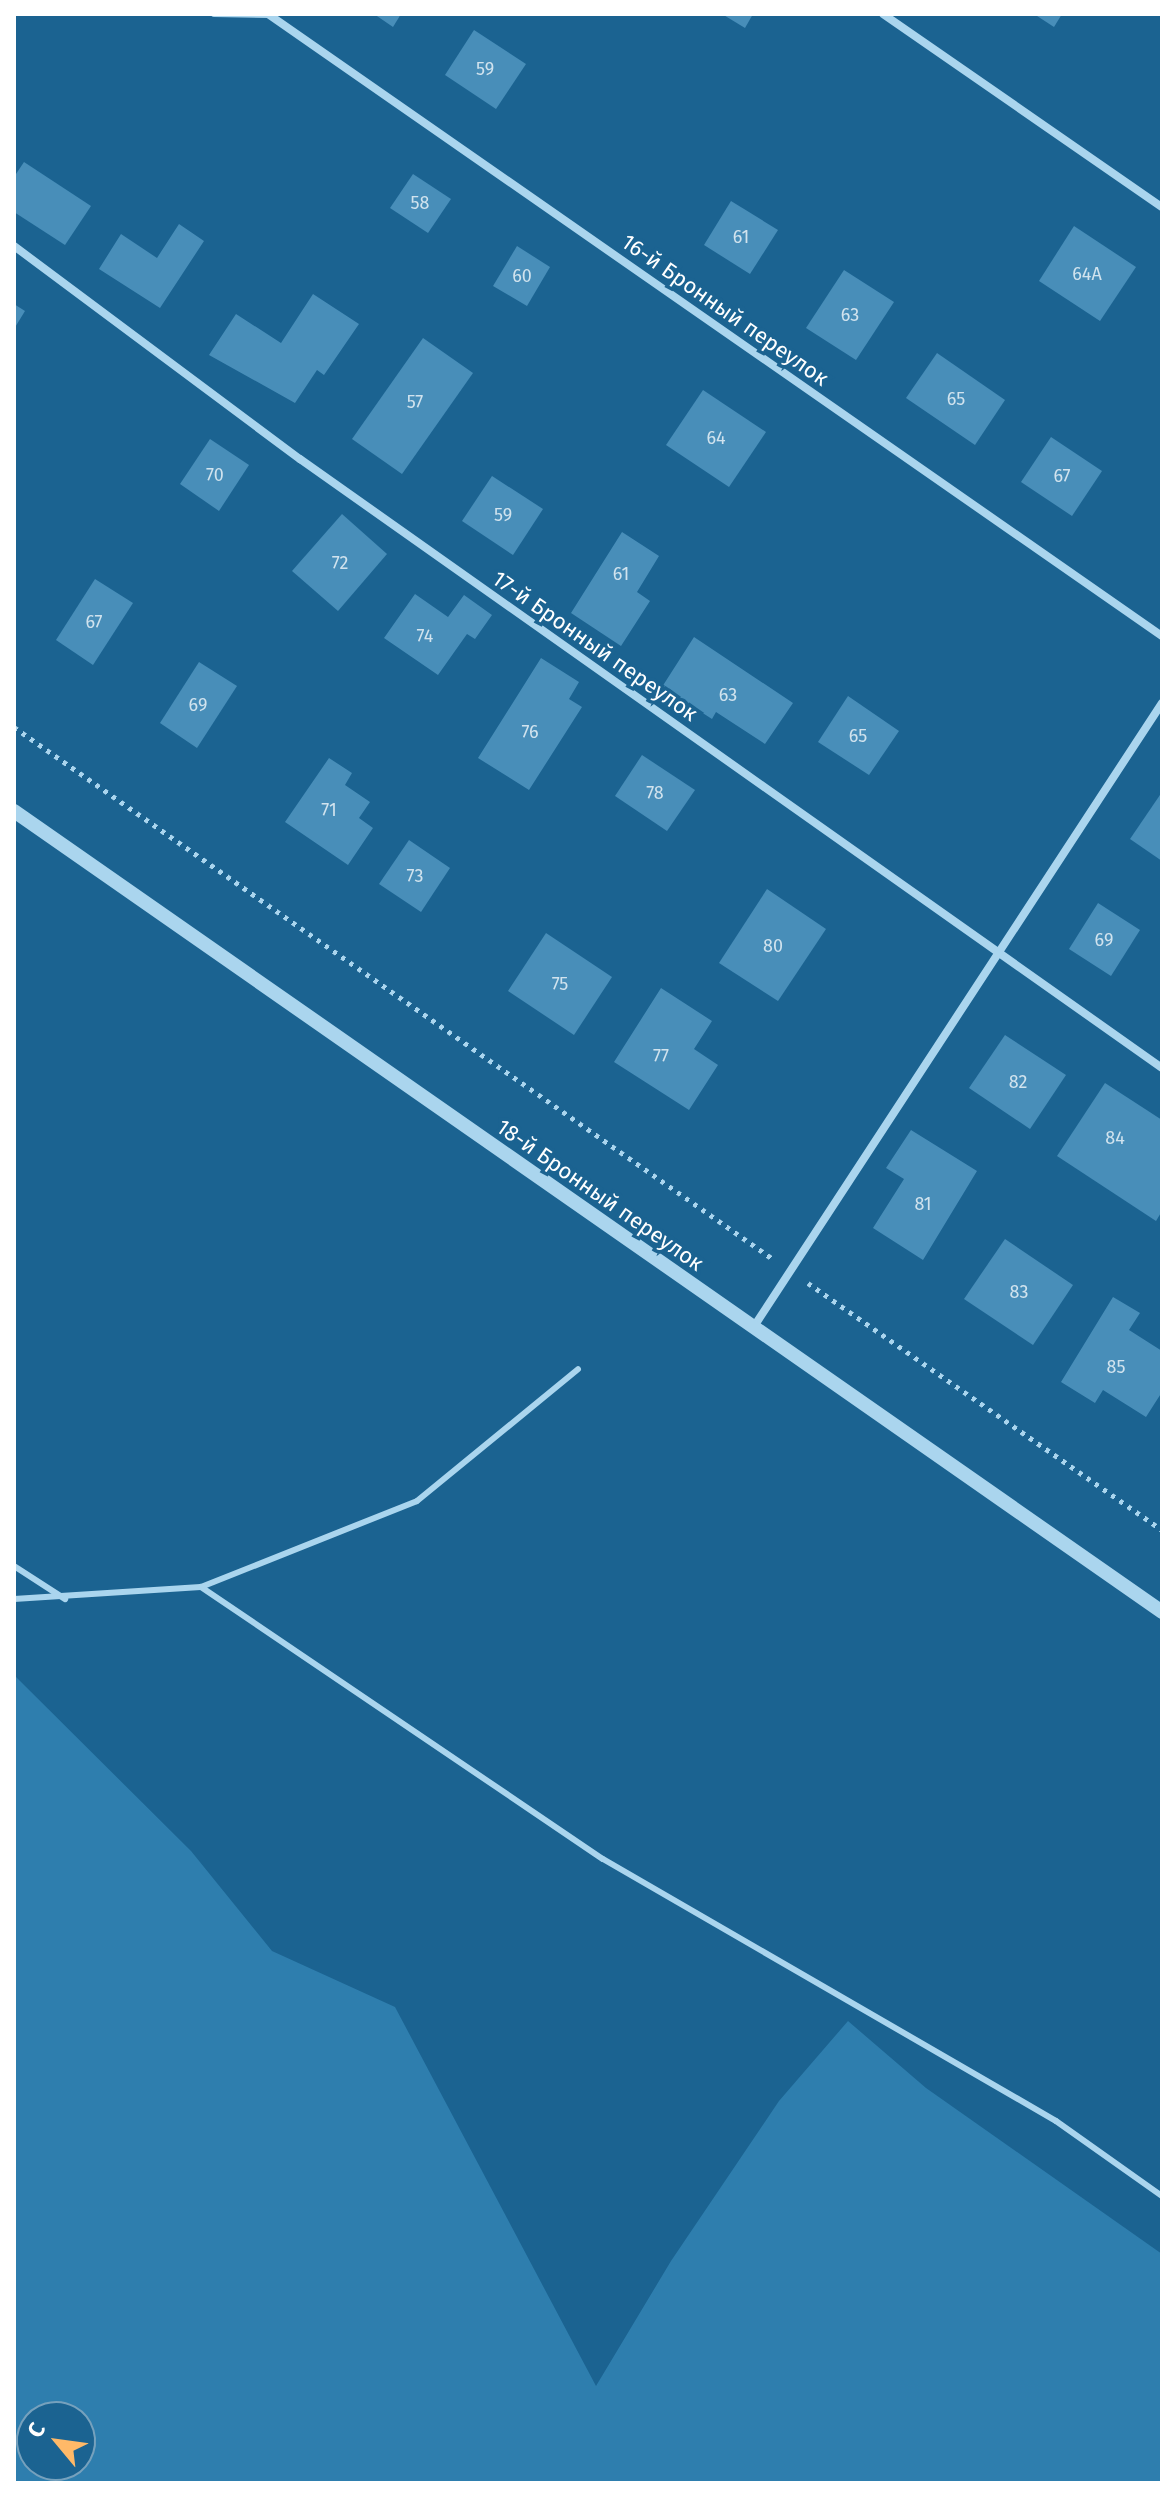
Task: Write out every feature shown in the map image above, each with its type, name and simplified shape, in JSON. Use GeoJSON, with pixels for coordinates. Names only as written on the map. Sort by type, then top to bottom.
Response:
{"type":"FeatureCollection","features":[{"type":"Feature","properties":{"kind":"street"},"geometry":{"type":"LineString","coordinates":[[883,14],[1162,207]]}},
{"type":"Feature","properties":{"kind":"street","name":"16-й Бронный переулок"},"geometry":{"type":"LineString","coordinates":[[269,15],[1162,636]]}},
{"type":"Feature","properties":{"kind":"street","name":"17-й Бронный переулок"},"geometry":{"type":"LineString","coordinates":[[14,246],[300,459],[1162,1068]]}},
{"type":"Feature","properties":{"kind":"street"},"geometry":{"type":"LineString","coordinates":[[752,1329],[1162,703]]}},
{"type":"Feature","properties":{"kind":"street","name":"18-й Бронный переулок"},"geometry":{"type":"LineString","coordinates":[[14,811],[752,1329],[1162,1612]]}},
{"type":"Feature","properties":{"kind":"lane"},"geometry":{"type":"LineString","coordinates":[[214,14],[269,15]]}},
{"type":"Feature","properties":{"kind":"lane"},"geometry":{"type":"LineString","coordinates":[[14,1599],[66,1599],[201,1587],[417,1501],[578,1369]]}},
{"type":"Feature","properties":{"kind":"lane"},"geometry":{"type":"LineString","coordinates":[[14,1566],[66,1599]]}},
{"type":"Feature","properties":{"kind":"lane"},"geometry":{"type":"LineString","coordinates":[[201,1587],[603,1859],[1056,2121],[1162,2196]]}},
{"type":"Feature","properties":{"kind":"path"},"geometry":{"type":"LineString","coordinates":[[14,727],[1162,1530]]}},
{"type":"Feature","properties":{"kind":"shaded area"},"geometry":{"type":"Polygon","coordinates":[[[14,1675],[191,1851],[272,1951],[395,2007],[596,2386],[671,2261],[779,2101],[848,2021],[926,2088],[1162,2254],[1162,2483],[14,2483],[14,1675]]]}},
{"type":"Feature","properties":{"kind":"building"},"geometry":{"type":"Polygon","coordinates":[[[374,14],[401,14],[393,27],[374,14]]]}},
{"type":"Feature","properties":{"kind":"building"},"geometry":{"type":"Polygon","coordinates":[[[722,14],[753,14],[745,28],[722,14]]]}},
{"type":"Feature","properties":{"kind":"building"},"geometry":{"type":"Polygon","coordinates":[[[1034,14],[1062,14],[1054,27],[1034,14]]]}},
{"type":"Feature","properties":{"kind":"building"},"geometry":{"type":"Polygon","coordinates":[[[474,30],[526,64],[496,109],[445,75],[474,30]]]}},
{"type":"Feature","properties":{"kind":"building"},"geometry":{"type":"Polygon","coordinates":[[[24,162],[91,206],[65,245],[14,212],[14,177],[24,162]]]}},
{"type":"Feature","properties":{"kind":"building"},"geometry":{"type":"Polygon","coordinates":[[[413,174],[451,199],[428,233],[390,208],[413,174]]]}},
{"type":"Feature","properties":{"kind":"building"},"geometry":{"type":"Polygon","coordinates":[[[731,201],[778,230],[750,274],[704,245],[731,201]]]}},
{"type":"Feature","properties":{"kind":"building"},"geometry":{"type":"Polygon","coordinates":[[[179,224],[204,241],[160,308],[99,269],[121,234],[157,258],[179,224]]]}},
{"type":"Feature","properties":{"kind":"building"},"geometry":{"type":"Polygon","coordinates":[[[1074,226],[1136,267],[1100,321],[1039,281],[1074,226]]]}},
{"type":"Feature","properties":{"kind":"building"},"geometry":{"type":"Polygon","coordinates":[[[517,246],[550,267],[527,306],[493,286],[517,246]]]}},
{"type":"Feature","properties":{"kind":"building"},"geometry":{"type":"Polygon","coordinates":[[[844,270],[894,302],[856,360],[806,328],[844,270]]]}},
{"type":"Feature","properties":{"kind":"building"},"geometry":{"type":"Polygon","coordinates":[[[313,294],[359,324],[324,375],[317,370],[295,403],[209,355],[236,314],[281,343],[313,294]]]}},
{"type":"Feature","properties":{"kind":"building"},"geometry":{"type":"Polygon","coordinates":[[[14,304],[25,311],[14,329],[14,304]]]}},
{"type":"Feature","properties":{"kind":"building"},"geometry":{"type":"Polygon","coordinates":[[[423,338],[473,373],[402,474],[352,439],[423,338]]]}},
{"type":"Feature","properties":{"kind":"building"},"geometry":{"type":"Polygon","coordinates":[[[937,353],[1005,400],[975,445],[906,398],[937,353]]]}},
{"type":"Feature","properties":{"kind":"building"},"geometry":{"type":"Polygon","coordinates":[[[703,390],[766,432],[729,487],[666,445],[703,390]]]}},
{"type":"Feature","properties":{"kind":"building"},"geometry":{"type":"Polygon","coordinates":[[[1051,437],[1102,471],[1072,516],[1021,482],[1051,437]]]}},
{"type":"Feature","properties":{"kind":"building"},"geometry":{"type":"Polygon","coordinates":[[[210,439],[249,465],[219,511],[180,484],[210,439]]]}},
{"type":"Feature","properties":{"kind":"building"},"geometry":{"type":"Polygon","coordinates":[[[492,476],[543,509],[513,555],[462,521],[492,476]]]}},
{"type":"Feature","properties":{"kind":"building"},"geometry":{"type":"Polygon","coordinates":[[[342,514],[387,554],[338,611],[292,571],[342,514]]]}},
{"type":"Feature","properties":{"kind":"building"},"geometry":{"type":"Polygon","coordinates":[[[622,532],[659,556],[637,592],[650,601],[621,646],[571,613],[622,532]]]}},
{"type":"Feature","properties":{"kind":"building"},"geometry":{"type":"Polygon","coordinates":[[[95,579],[133,603],[93,665],[56,640],[95,579]]]}},
{"type":"Feature","properties":{"kind":"building"},"geometry":{"type":"Polygon","coordinates":[[[415,594],[448,617],[464,595],[492,615],[475,639],[467,634],[438,675],[384,638],[415,594]]]}},
{"type":"Feature","properties":{"kind":"building"},"geometry":{"type":"Polygon","coordinates":[[[694,637],[793,703],[765,744],[716,712],[712,719],[662,687],[694,637]]]}},
{"type":"Feature","properties":{"kind":"building"},"geometry":{"type":"Polygon","coordinates":[[[541,658],[579,682],[569,699],[582,707],[529,790],[478,758],[541,658]]]}},
{"type":"Feature","properties":{"kind":"building"},"geometry":{"type":"Polygon","coordinates":[[[199,662],[237,686],[197,748],[160,723],[199,662]]]}},
{"type":"Feature","properties":{"kind":"building"},"geometry":{"type":"Polygon","coordinates":[[[848,696],[899,731],[869,775],[818,742],[848,696]]]}},
{"type":"Feature","properties":{"kind":"building"},"geometry":{"type":"Polygon","coordinates":[[[642,755],[695,790],[667,831],[615,796],[642,755]]]}},
{"type":"Feature","properties":{"kind":"building"},"geometry":{"type":"Polygon","coordinates":[[[329,758],[352,773],[345,785],[370,802],[359,818],[373,828],[348,865],[285,822],[329,758]]]}},
{"type":"Feature","properties":{"kind":"building"},"geometry":{"type":"Polygon","coordinates":[[[1162,792],[1162,861],[1130,839],[1162,792]]]}},
{"type":"Feature","properties":{"kind":"building"},"geometry":{"type":"Polygon","coordinates":[[[409,840],[450,868],[421,912],[379,884],[409,840]]]}},
{"type":"Feature","properties":{"kind":"building"},"geometry":{"type":"Polygon","coordinates":[[[767,889],[826,929],[778,1001],[719,963],[767,889]]]}},
{"type":"Feature","properties":{"kind":"building"},"geometry":{"type":"Polygon","coordinates":[[[1098,903],[1140,930],[1111,976],[1069,949],[1098,903]]]}},
{"type":"Feature","properties":{"kind":"building"},"geometry":{"type":"Polygon","coordinates":[[[546,933],[612,977],[574,1035],[508,991],[546,933]]]}},
{"type":"Feature","properties":{"kind":"building"},"geometry":{"type":"Polygon","coordinates":[[[661,988],[712,1021],[694,1049],[718,1065],[689,1110],[614,1062],[661,988]]]}},
{"type":"Feature","properties":{"kind":"building"},"geometry":{"type":"Polygon","coordinates":[[[1005,1035],[1066,1075],[1030,1129],[969,1088],[1005,1035]]]}},
{"type":"Feature","properties":{"kind":"building"},"geometry":{"type":"Polygon","coordinates":[[[1105,1083],[1162,1120],[1162,1211],[1156,1221],[1057,1156],[1105,1083]]]}},
{"type":"Feature","properties":{"kind":"building"},"geometry":{"type":"Polygon","coordinates":[[[911,1130],[977,1171],[923,1260],[873,1228],[904,1179],[886,1168],[911,1130]]]}},
{"type":"Feature","properties":{"kind":"building"},"geometry":{"type":"Polygon","coordinates":[[[1005,1239],[1073,1285],[1033,1345],[964,1299],[1005,1239]]]}},
{"type":"Feature","properties":{"kind":"building"},"geometry":{"type":"Polygon","coordinates":[[[1113,1297],[1140,1313],[1129,1330],[1162,1351],[1162,1392],[1146,1417],[1103,1390],[1095,1403],[1061,1382],[1113,1297]]]}}]}
